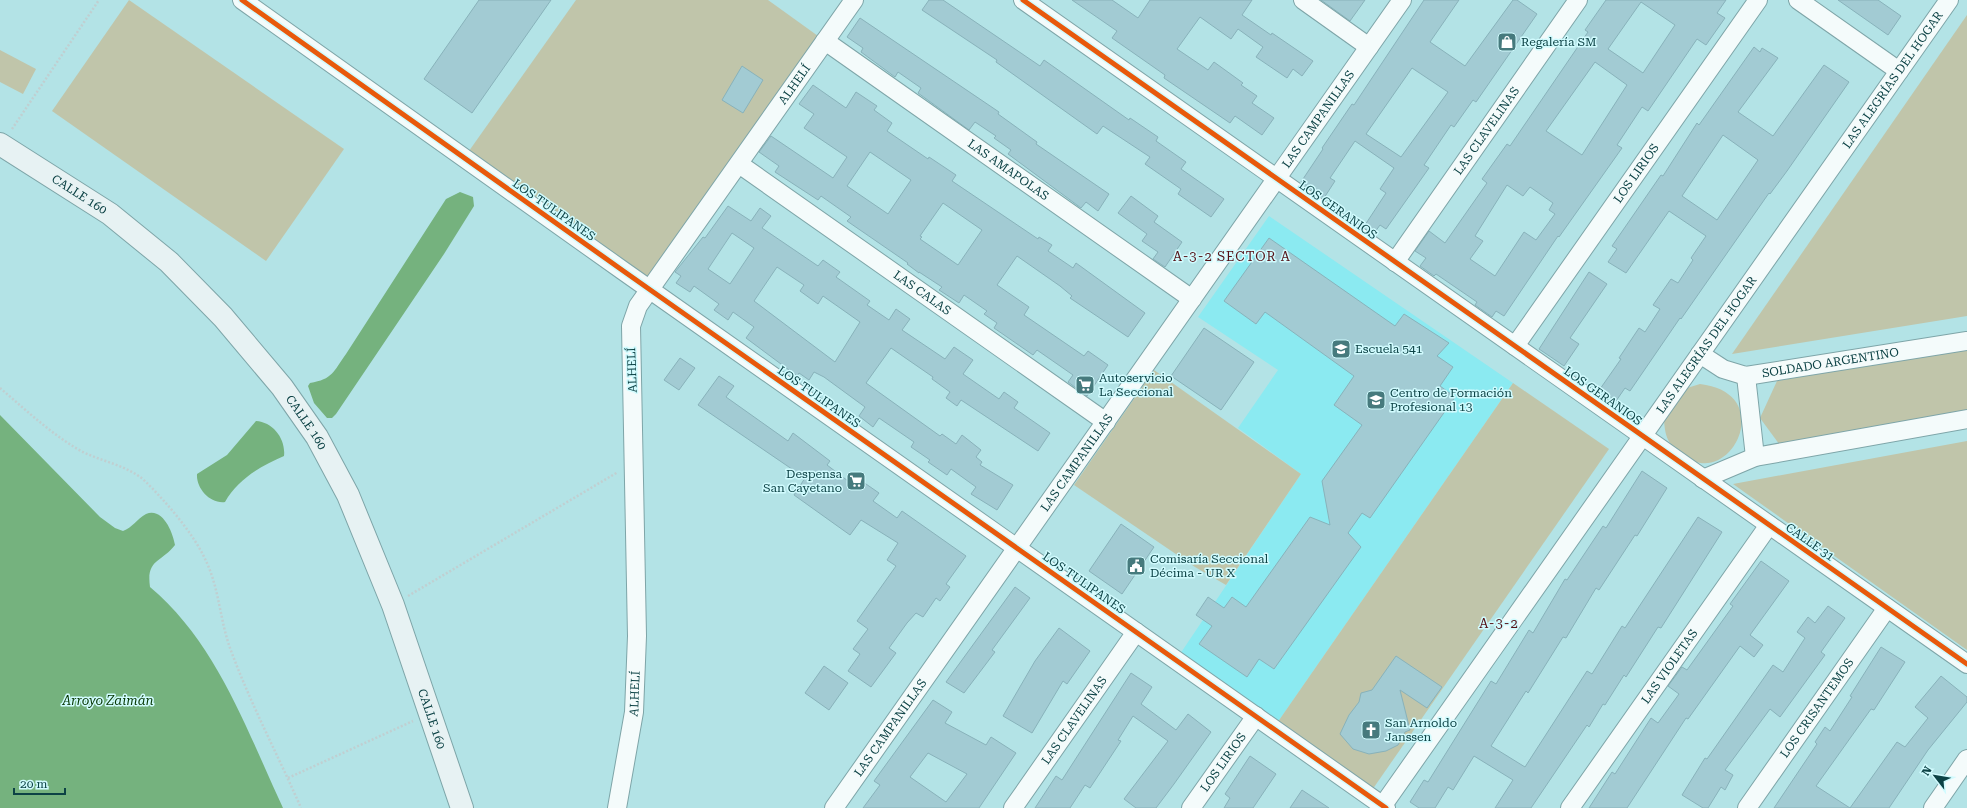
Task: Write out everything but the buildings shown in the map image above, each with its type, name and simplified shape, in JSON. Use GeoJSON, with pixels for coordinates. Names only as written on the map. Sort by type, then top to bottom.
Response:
{"type":"FeatureCollection","features":[{"type":"Feature","properties":{"kind":"main road","name":"CALLE 160"},"geometry":{"type":"LineString","coordinates":[[1,144],[110,214],[169,262],[223,316],[282,387],[318,437],[348,495],[392,605],[431,713],[462,808]]}},
{"type":"Feature","properties":{"kind":"street","name":"LOS TULIPANES"},"geometry":{"type":"LineString","coordinates":[[242,0],[1383,807]]}},
{"type":"Feature","properties":{"kind":"street","name":"ALHELÍ"},"geometry":{"type":"LineString","coordinates":[[617,808],[634,712],[637,636],[633,463],[634,407],[631,326],[638,306],[854,0]]}},
{"type":"Feature","properties":{"kind":"street","name":"LOS GERANIOS"},"geometry":{"type":"LineString","coordinates":[[1023,0],[1642,436]]}},
{"type":"Feature","properties":{"kind":"street"},"geometry":{"type":"LineString","coordinates":[[1303,0],[1369,47]]}},
{"type":"Feature","properties":{"kind":"street","name":"LAS CAMPANILLAS"},"geometry":{"type":"LineString","coordinates":[[834,808],[1402,0]]}},
{"type":"Feature","properties":{"kind":"street","name":"LAS CLAVELINAS"},"geometry":{"type":"LineString","coordinates":[[1395,262],[1578,0]]}},
{"type":"Feature","properties":{"kind":"street","name":"LOS LIRIOS"},"geometry":{"type":"LineString","coordinates":[[1515,346],[1758,0]]}},
{"type":"Feature","properties":{"kind":"street"},"geometry":{"type":"LineString","coordinates":[[1798,0],[1899,71]]}},
{"type":"Feature","properties":{"kind":"street","name":"LAS ALEGRÍAS DEL HOGAR"},"geometry":{"type":"LineString","coordinates":[[1383,807],[1949,0]]}},
{"type":"Feature","properties":{"kind":"street","name":"LAS AMAPOLAS"},"geometry":{"type":"LineString","coordinates":[[825,40],[1192,299]]}},
{"type":"Feature","properties":{"kind":"street","name":"LAS CALAS"},"geometry":{"type":"LineString","coordinates":[[739,164],[1106,422]]}},
{"type":"Feature","properties":{"kind":"street","name":"SOLDADO ARGENTINO"},"geometry":{"type":"LineString","coordinates":[[1700,354],[1723,369],[1746,376],[1967,341]]}},
{"type":"Feature","properties":{"kind":"street"},"geometry":{"type":"LineString","coordinates":[[1746,376],[1754,457]]}},
{"type":"Feature","properties":{"kind":"street"},"geometry":{"type":"LineString","coordinates":[[1703,479],[1754,457],[1967,419]]}},
{"type":"Feature","properties":{"kind":"street","name":"CALLE 31"},"geometry":{"type":"LineString","coordinates":[[1642,436],[1967,664]]}},
{"type":"Feature","properties":{"kind":"street","name":"LAS VIOLETAS"},"geometry":{"type":"LineString","coordinates":[[1570,808],[1769,525]]}},
{"type":"Feature","properties":{"kind":"street","name":"LOS CRISANTEMOS"},"geometry":{"type":"LineString","coordinates":[[1747,808],[1887,608]]}},
{"type":"Feature","properties":{"kind":"street","name":"LAS CLAVELINAS"},"geometry":{"type":"LineString","coordinates":[[1013,808],[1136,632]]}},
{"type":"Feature","properties":{"kind":"street","name":"LOS LIRIOS"},"geometry":{"type":"LineString","coordinates":[[1191,808],[1256,716]]}},
{"type":"Feature","properties":{"kind":"street"},"geometry":{"type":"LineString","coordinates":[[1933,808],[1967,759]]}},
{"type":"Feature","properties":{"kind":"path"},"geometry":{"type":"LineString","coordinates":[[1,144],[99,0]]}},
{"type":"Feature","properties":{"kind":"path"},"geometry":{"type":"LineString","coordinates":[[0,388],[47,427],[82,451],[128,470],[144,481],[191,535],[206,561],[214,585],[229,647],[301,808]]}},
{"type":"Feature","properties":{"kind":"path"},"geometry":{"type":"LineString","coordinates":[[392,605],[633,463]]}},
{"type":"Feature","properties":{"kind":"path"},"geometry":{"type":"LineString","coordinates":[[288,778],[431,713]]}},
{"type":"Feature","properties":{"kind":"shaded area"},"geometry":{"type":"Polygon","coordinates":[[[129,0],[344,149],[266,261],[52,111],[129,0]]]}},
{"type":"Feature","properties":{"kind":"shaded area"},"geometry":{"type":"Polygon","coordinates":[[[576,0],[768,0],[825,41],[650,290],[464,158],[576,0]]]}},
{"type":"Feature","properties":{"kind":"shaded area"},"geometry":{"type":"Polygon","coordinates":[[[1967,15],[1967,316],[1732,354],[1967,15]]]}},
{"type":"Feature","properties":{"kind":"shaded area"},"geometry":{"type":"Polygon","coordinates":[[[0,50],[36,69],[23,94],[0,82],[0,50]]]}},
{"type":"Feature","properties":{"kind":"shaded area"},"geometry":{"type":"Polygon","coordinates":[[[1269,216],[1513,383],[1275,726],[1178,657],[1301,474],[1238,428],[1278,370],[1198,317],[1269,216]]]}},
{"type":"Feature","properties":{"kind":"shaded area"},"geometry":{"type":"Polygon","coordinates":[[[1967,348],[1967,413],[1782,448],[1760,418],[1777,381],[1967,348]]]}},
{"type":"Feature","properties":{"kind":"shaded area"},"geometry":{"type":"Polygon","coordinates":[[[1154,370],[1301,474],[1226,585],[1195,567],[1074,485],[1154,370]]]}},
{"type":"Feature","properties":{"kind":"shaded area"},"geometry":{"type":"Polygon","coordinates":[[[1513,383],[1609,449],[1370,793],[1275,726],[1513,383]]]}},
{"type":"Feature","properties":{"kind":"shaded area"},"geometry":{"type":"Polygon","coordinates":[[[1700,384],[1724,391],[1737,404],[1742,420],[1739,437],[1730,451],[1717,461],[1700,463],[1683,455],[1671,444],[1666,436],[1664,419],[1687,388],[1700,384]]]}},
{"type":"Feature","properties":{"kind":"shaded area"},"geometry":{"type":"Polygon","coordinates":[[[1967,441],[1967,650],[1733,484],[1967,441]]]}},
{"type":"Feature","properties":{"kind":"water"},"geometry":{"type":"Polygon","coordinates":[[[460,192],[473,197],[474,206],[444,254],[336,414],[332,418],[327,418],[314,403],[308,386],[310,383],[324,379],[332,374],[446,199],[460,192]]]}},
{"type":"Feature","properties":{"kind":"water","name":"Arroyo Zaimán"},"geometry":{"type":"Polygon","coordinates":[[[0,415],[100,517],[115,528],[123,531],[146,514],[152,513],[157,514],[166,522],[172,534],[175,545],[152,566],[149,578],[150,587],[173,609],[194,634],[212,661],[243,719],[283,808],[0,808],[0,415]]]}},
{"type":"Feature","properties":{"kind":"water"},"geometry":{"type":"Polygon","coordinates":[[[256,421],[268,424],[277,432],[283,444],[284,456],[267,464],[243,480],[225,502],[219,502],[209,498],[201,490],[197,479],[197,474],[227,455],[256,421]]]}},
{"type":"Feature","properties":{"kind":"cycle path"},"geometry":{"type":"LineString","coordinates":[[242,0],[622,270],[1386,808]]}},
{"type":"Feature","properties":{"kind":"cycle path"},"geometry":{"type":"LineString","coordinates":[[1023,0],[1967,664]]}},
{"type":"Feature","properties":{"kind":"place","name":"Regalería SM"},"geometry":{"type":"Point","coordinates":[1507,42]}},
{"type":"Feature","properties":{"kind":"place","name":"Escuela 541"},"geometry":{"type":"Point","coordinates":[1341,349]}},
{"type":"Feature","properties":{"kind":"place","name":"Autoservicio La Seccional"},"geometry":{"type":"Point","coordinates":[1085,385]}},
{"type":"Feature","properties":{"kind":"place","name":"Centro de Formación Profesional 13"},"geometry":{"type":"Point","coordinates":[1376,400]}},
{"type":"Feature","properties":{"kind":"place","name":"Despensa San Cayetano"},"geometry":{"type":"Point","coordinates":[856,481]}},
{"type":"Feature","properties":{"kind":"place","name":"Comisaría Seccional Décima - UR X"},"geometry":{"type":"Point","coordinates":[1136,566]}},
{"type":"Feature","properties":{"kind":"place","name":"San Arnoldo Janssen"},"geometry":{"type":"Point","coordinates":[1371,730]}},
{"type":"Feature","properties":{"kind":"district","name":"A-3-2 SECTOR A"},"geometry":{"type":"Point","coordinates":[1232,256]}},
{"type":"Feature","properties":{"kind":"district","name":"A-3-2"},"geometry":{"type":"Point","coordinates":[1499,623]}}]}
